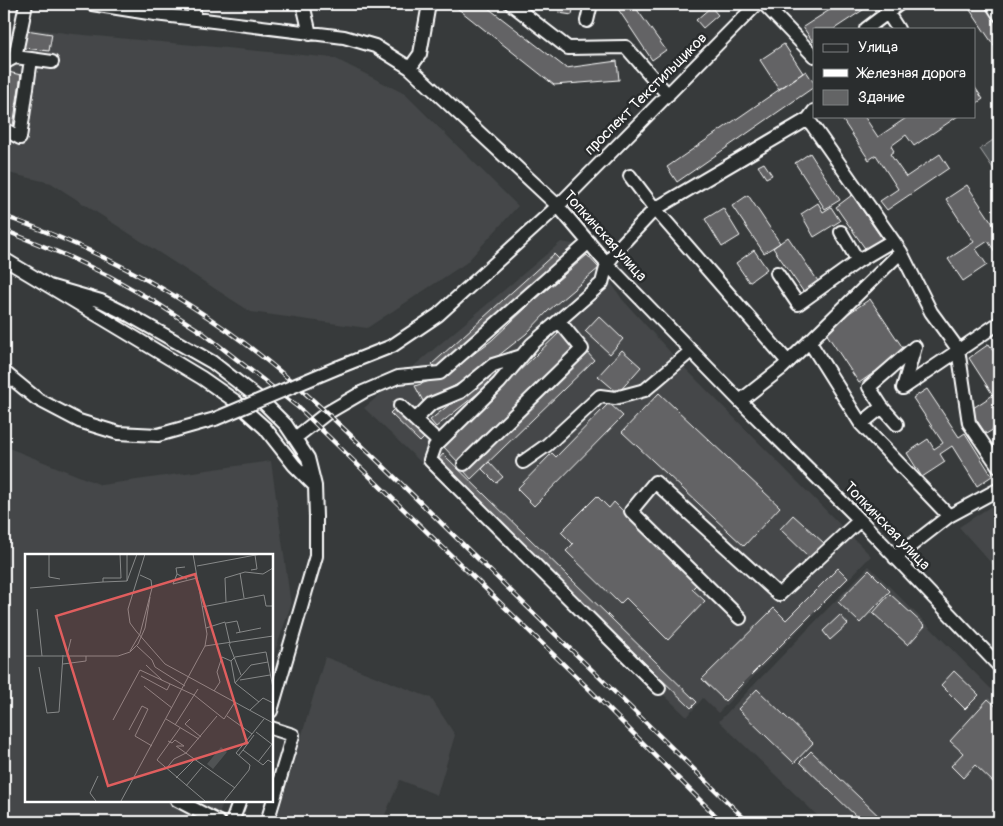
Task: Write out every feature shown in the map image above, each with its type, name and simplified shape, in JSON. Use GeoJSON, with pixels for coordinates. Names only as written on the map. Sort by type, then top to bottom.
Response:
{"type":"FeatureCollection","features":[{"type":"Feature","properties":{"kind":"street"},"geometry":{"type":"LineString","coordinates":[[26,4],[9,60],[32,59],[52,62]]}},
{"type":"Feature","properties":{"kind":"street","name":"Топкинская улица"},"geometry":{"type":"LineString","coordinates":[[92,4],[344,38],[375,46],[410,68],[558,206],[607,264],[740,401],[860,520],[999,666]]}},
{"type":"Feature","properties":{"kind":"street"},"geometry":{"type":"LineString","coordinates":[[194,4],[194,19]]}},
{"type":"Feature","properties":{"kind":"street"},"geometry":{"type":"LineString","coordinates":[[303,4],[310,34]]}},
{"type":"Feature","properties":{"kind":"street"},"geometry":{"type":"LineString","coordinates":[[410,68],[420,54],[429,4]]}},
{"type":"Feature","properties":{"kind":"street"},"geometry":{"type":"LineString","coordinates":[[511,4],[568,48],[626,47],[668,95]]}},
{"type":"Feature","properties":{"kind":"street"},"geometry":{"type":"LineString","coordinates":[[587,21],[591,4]]}},
{"type":"Feature","properties":{"kind":"street","name":"проспект Текстильщиков"},"geometry":{"type":"LineString","coordinates":[[4,372],[37,399],[79,422],[118,433],[158,436],[215,420],[392,346],[438,315],[558,206],[757,4]]}},
{"type":"Feature","properties":{"kind":"street"},"geometry":{"type":"LineString","coordinates":[[764,4],[813,55]]}},
{"type":"Feature","properties":{"kind":"street"},"geometry":{"type":"LineString","coordinates":[[867,28],[899,4]]}},
{"type":"Feature","properties":{"kind":"street"},"geometry":{"type":"LineString","coordinates":[[992,4],[999,15]]}},
{"type":"Feature","properties":{"kind":"street"},"geometry":{"type":"LineString","coordinates":[[887,12],[897,28]]}},
{"type":"Feature","properties":{"kind":"street"},"geometry":{"type":"LineString","coordinates":[[4,129],[20,138],[32,59]]}},
{"type":"Feature","properties":{"kind":"street"},"geometry":{"type":"LineString","coordinates":[[659,688],[430,460],[435,446],[499,383],[532,344],[602,283],[607,264],[622,244],[655,209],[811,115],[901,252],[931,312],[958,350],[969,423],[999,467]]}},
{"type":"Feature","properties":{"kind":"street"},"geometry":{"type":"LineString","coordinates":[[630,176],[655,209],[788,362]]}},
{"type":"Feature","properties":{"kind":"street"},"geometry":{"type":"LineString","coordinates":[[841,232],[858,262]]}},
{"type":"Feature","properties":{"kind":"street"},"geometry":{"type":"LineString","coordinates":[[777,273],[798,304],[892,241]]}},
{"type":"Feature","properties":{"kind":"street"},"geometry":{"type":"LineString","coordinates":[[295,438],[327,413],[380,384],[398,376],[440,373],[589,242]]}},
{"type":"Feature","properties":{"kind":"street"},"geometry":{"type":"LineString","coordinates":[[740,401],[782,368],[901,252]]}},
{"type":"Feature","properties":{"kind":"street"},"geometry":{"type":"LineString","coordinates":[[4,259],[202,378],[235,401],[265,428],[294,465],[315,486]]}},
{"type":"Feature","properties":{"kind":"street"},"geometry":{"type":"LineString","coordinates":[[49,286],[101,301],[212,362],[261,400],[286,425],[308,458],[315,486],[316,556],[272,708]]}},
{"type":"Feature","properties":{"kind":"street"},"geometry":{"type":"LineString","coordinates":[[464,464],[582,348],[559,321]]}},
{"type":"Feature","properties":{"kind":"street"},"geometry":{"type":"LineString","coordinates":[[897,424],[882,407],[869,387],[915,347],[903,388],[999,323]]}},
{"type":"Feature","properties":{"kind":"street"},"geometry":{"type":"LineString","coordinates":[[809,341],[861,424],[949,516]]}},
{"type":"Feature","properties":{"kind":"street"},"geometry":{"type":"LineString","coordinates":[[523,462],[547,445],[600,396],[615,398],[645,390],[691,350]]}},
{"type":"Feature","properties":{"kind":"street"},"geometry":{"type":"LineString","coordinates":[[415,420],[431,404],[460,392],[493,365],[522,356]]}},
{"type":"Feature","properties":{"kind":"street"},"geometry":{"type":"LineString","coordinates":[[400,406],[439,442]]}},
{"type":"Feature","properties":{"kind":"street"},"geometry":{"type":"LineString","coordinates":[[861,424],[882,407]]}},
{"type":"Feature","properties":{"kind":"street"},"geometry":{"type":"LineString","coordinates":[[740,618],[631,511],[655,482],[779,595],[860,520]]}},
{"type":"Feature","properties":{"kind":"street"},"geometry":{"type":"LineString","coordinates":[[895,558],[949,516],[999,489]]}},
{"type":"Feature","properties":{"kind":"street"},"geometry":{"type":"LineString","coordinates":[[268,822],[293,735],[272,728]]}},
{"type":"Feature","properties":{"kind":"street"},"geometry":{"type":"LineString","coordinates":[[179,801],[219,822]]}},
{"type":"Feature","properties":{"kind":"street"},"geometry":{"type":"LineString","coordinates":[[232,822],[240,801]]}},
{"type":"Feature","properties":{"kind":"shaded area"},"geometry":{"type":"Polygon","coordinates":[[[4,25],[74,34],[334,58],[405,94],[518,206],[466,263],[367,328],[251,312],[51,183],[4,172],[4,25]]]}},
{"type":"Feature","properties":{"kind":"shaded area"},"geometry":{"type":"Polygon","coordinates":[[[999,136],[999,177],[980,149],[999,136]]]}},
{"type":"Feature","properties":{"kind":"shaded area"},"geometry":{"type":"Polygon","coordinates":[[[561,242],[579,245],[596,260],[622,299],[681,364],[871,556],[718,713],[703,698],[687,717],[364,408],[561,242]]]}},
{"type":"Feature","properties":{"kind":"shaded area"},"geometry":{"type":"Polygon","coordinates":[[[4,446],[101,485],[271,461],[291,605],[272,660],[272,554],[25,554],[25,801],[224,801],[216,822],[4,822],[4,446]]]}},
{"type":"Feature","properties":{"kind":"shaded area"},"geometry":{"type":"Polygon","coordinates":[[[999,501],[999,572],[959,527],[999,501]]]}},
{"type":"Feature","properties":{"kind":"shaded area"},"geometry":{"type":"Polygon","coordinates":[[[869,566],[999,697],[999,822],[824,822],[719,721],[869,566]]]}},
{"type":"Feature","properties":{"kind":"shaded area"},"geometry":{"type":"Polygon","coordinates":[[[325,657],[431,698],[455,735],[437,795],[400,780],[382,822],[276,822],[325,657]]]}},
{"type":"Feature","properties":{"kind":"building"},"geometry":{"type":"Polygon","coordinates":[[[452,4],[483,4],[566,68],[617,61],[619,80],[554,85],[452,4]]]}},
{"type":"Feature","properties":{"kind":"building"},"geometry":{"type":"Polygon","coordinates":[[[560,4],[574,4],[572,15],[559,13],[560,4]]]}},
{"type":"Feature","properties":{"kind":"building"},"geometry":{"type":"Polygon","coordinates":[[[624,4],[633,4],[666,50],[652,60],[618,9],[624,4]]]}},
{"type":"Feature","properties":{"kind":"building"},"geometry":{"type":"Polygon","coordinates":[[[839,4],[872,4],[836,28],[813,28],[813,42],[803,27],[839,4]]]}},
{"type":"Feature","properties":{"kind":"building"},"geometry":{"type":"Polygon","coordinates":[[[966,4],[988,4],[999,21],[999,53],[966,4]]]}},
{"type":"Feature","properties":{"kind":"building"},"geometry":{"type":"Polygon","coordinates":[[[711,7],[718,15],[703,28],[696,20],[711,7]]]}},
{"type":"Feature","properties":{"kind":"building"},"geometry":{"type":"Polygon","coordinates":[[[26,30],[52,34],[49,51],[24,48],[26,30]]]}},
{"type":"Feature","properties":{"kind":"building"},"geometry":{"type":"Polygon","coordinates":[[[784,44],[803,73],[779,89],[760,60],[784,44]]]}},
{"type":"Feature","properties":{"kind":"building"},"geometry":{"type":"Polygon","coordinates":[[[4,71],[21,75],[13,126],[4,123],[4,71]]]}},
{"type":"Feature","properties":{"kind":"building"},"geometry":{"type":"Polygon","coordinates":[[[806,71],[813,82],[813,88],[677,182],[667,167],[806,71]]]}},
{"type":"Feature","properties":{"kind":"building"},"geometry":{"type":"Polygon","coordinates":[[[976,89],[983,99],[976,104],[976,89]]]}},
{"type":"Feature","properties":{"kind":"building"},"geometry":{"type":"Polygon","coordinates":[[[841,118],[865,118],[878,137],[906,118],[955,118],[914,146],[906,135],[891,146],[894,151],[890,154],[906,177],[940,154],[949,168],[887,210],[880,201],[898,189],[876,155],[869,160],[841,118]]]}},
{"type":"Feature","properties":{"kind":"building"},"geometry":{"type":"Polygon","coordinates":[[[810,153],[840,200],[825,209],[795,163],[810,153]]]}},
{"type":"Feature","properties":{"kind":"building"},"geometry":{"type":"Polygon","coordinates":[[[764,163],[772,175],[766,178],[758,166],[764,163]]]}},
{"type":"Feature","properties":{"kind":"building"},"geometry":{"type":"Polygon","coordinates":[[[967,185],[999,233],[999,258],[988,241],[976,249],[987,265],[963,281],[948,259],[974,242],[946,199],[967,185]]]}},
{"type":"Feature","properties":{"kind":"building"},"geometry":{"type":"Polygon","coordinates":[[[748,195],[780,243],[764,253],[732,206],[748,195]]]}},
{"type":"Feature","properties":{"kind":"building"},"geometry":{"type":"Polygon","coordinates":[[[852,195],[885,243],[869,254],[836,207],[852,195]]]}},
{"type":"Feature","properties":{"kind":"building"},"geometry":{"type":"Polygon","coordinates":[[[818,203],[823,212],[831,207],[840,221],[814,237],[801,214],[818,203]]]}},
{"type":"Feature","properties":{"kind":"building"},"geometry":{"type":"Polygon","coordinates":[[[723,208],[740,236],[722,247],[705,219],[723,208]]]}},
{"type":"Feature","properties":{"kind":"building"},"geometry":{"type":"Polygon","coordinates":[[[788,237],[820,284],[805,294],[773,248],[788,237]]]}},
{"type":"Feature","properties":{"kind":"building"},"geometry":{"type":"Polygon","coordinates":[[[754,250],[767,269],[749,282],[736,263],[754,250]]]}},
{"type":"Feature","properties":{"kind":"building"},"geometry":{"type":"Polygon","coordinates":[[[554,254],[561,261],[439,371],[432,364],[554,254]]]}},
{"type":"Feature","properties":{"kind":"building"},"geometry":{"type":"Polygon","coordinates":[[[587,255],[599,268],[548,311],[526,334],[475,374],[444,392],[423,401],[415,386],[435,379],[455,368],[492,340],[587,255]]]}},
{"type":"Feature","properties":{"kind":"building"},"geometry":{"type":"Polygon","coordinates":[[[870,299],[905,351],[859,383],[824,330],[870,299]]]}},
{"type":"Feature","properties":{"kind":"building"},"geometry":{"type":"Polygon","coordinates":[[[599,316],[623,339],[610,354],[585,331],[599,316]]]}},
{"type":"Feature","properties":{"kind":"building"},"geometry":{"type":"Polygon","coordinates":[[[560,332],[576,348],[458,462],[442,445],[560,332]]]}},
{"type":"Feature","properties":{"kind":"building"},"geometry":{"type":"Polygon","coordinates":[[[989,344],[999,360],[999,426],[986,434],[970,410],[993,395],[969,358],[989,344]]]}},
{"type":"Feature","properties":{"kind":"building"},"geometry":{"type":"Polygon","coordinates":[[[622,350],[641,367],[618,393],[598,376],[622,350]]]}},
{"type":"Feature","properties":{"kind":"building"},"geometry":{"type":"Polygon","coordinates":[[[587,352],[594,360],[471,479],[464,471],[587,352]]]}},
{"type":"Feature","properties":{"kind":"building"},"geometry":{"type":"Polygon","coordinates":[[[493,370],[498,377],[436,427],[430,420],[493,370]]]}},
{"type":"Feature","properties":{"kind":"building"},"geometry":{"type":"Polygon","coordinates":[[[927,389],[959,437],[965,433],[992,476],[977,486],[952,446],[940,454],[945,462],[922,477],[907,453],[928,439],[934,449],[943,443],[913,398],[927,389]]]}},
{"type":"Feature","properties":{"kind":"building"},"geometry":{"type":"Polygon","coordinates":[[[659,393],[780,507],[744,546],[622,432],[659,393]]]}},
{"type":"Feature","properties":{"kind":"building"},"geometry":{"type":"Polygon","coordinates":[[[609,403],[623,416],[534,506],[517,489],[552,453],[556,457],[609,403]]]}},
{"type":"Feature","properties":{"kind":"building"},"geometry":{"type":"Polygon","coordinates":[[[394,409],[425,437],[420,442],[390,413],[394,409]]]}},
{"type":"Feature","properties":{"kind":"building"},"geometry":{"type":"Polygon","coordinates":[[[443,454],[697,702],[691,708],[437,461],[443,454]]]}},
{"type":"Feature","properties":{"kind":"building"},"geometry":{"type":"Polygon","coordinates":[[[489,462],[503,477],[496,483],[482,469],[489,462]]]}},
{"type":"Feature","properties":{"kind":"building"},"geometry":{"type":"Polygon","coordinates":[[[597,496],[609,508],[614,502],[697,584],[692,589],[705,601],[668,640],[626,598],[620,604],[566,551],[573,544],[561,532],[597,496]]]}},
{"type":"Feature","properties":{"kind":"building"},"geometry":{"type":"Polygon","coordinates":[[[793,515],[825,544],[811,559],[780,529],[793,515]]]}},
{"type":"Feature","properties":{"kind":"building"},"geometry":{"type":"Polygon","coordinates":[[[838,568],[848,578],[725,701],[702,679],[774,608],[786,620],[838,568]]]}},
{"type":"Feature","properties":{"kind":"building"},"geometry":{"type":"Polygon","coordinates":[[[869,570],[890,591],[860,623],[838,602],[869,570]]]}},
{"type":"Feature","properties":{"kind":"building"},"geometry":{"type":"Polygon","coordinates":[[[890,594],[925,626],[908,645],[873,613],[890,594]]]}},
{"type":"Feature","properties":{"kind":"building"},"geometry":{"type":"Polygon","coordinates":[[[840,615],[848,624],[830,640],[823,631],[840,615]]]}},
{"type":"Feature","properties":{"kind":"building"},"geometry":{"type":"Polygon","coordinates":[[[954,671],[979,695],[965,709],[941,685],[954,671]]]}},
{"type":"Feature","properties":{"kind":"building"},"geometry":{"type":"Polygon","coordinates":[[[757,689],[813,743],[794,763],[738,709],[757,689]]]}},
{"type":"Feature","properties":{"kind":"building"},"geometry":{"type":"Polygon","coordinates":[[[988,699],[999,709],[999,778],[994,783],[975,765],[963,778],[951,766],[963,753],[950,741],[988,699]]]}},
{"type":"Feature","properties":{"kind":"building"},"geometry":{"type":"Polygon","coordinates":[[[811,751],[885,822],[862,822],[800,762],[811,751]]]}},
{"type":"Feature","properties":{"kind":"railway"},"geometry":{"type":"LineString","coordinates":[[4,216],[63,239],[148,280],[202,313],[280,371],[376,459],[748,822]]}},
{"type":"Feature","properties":{"kind":"railway"},"geometry":{"type":"LineString","coordinates":[[4,230],[65,255],[109,276],[155,302],[203,333],[299,408],[587,687],[722,822]]}}]}
